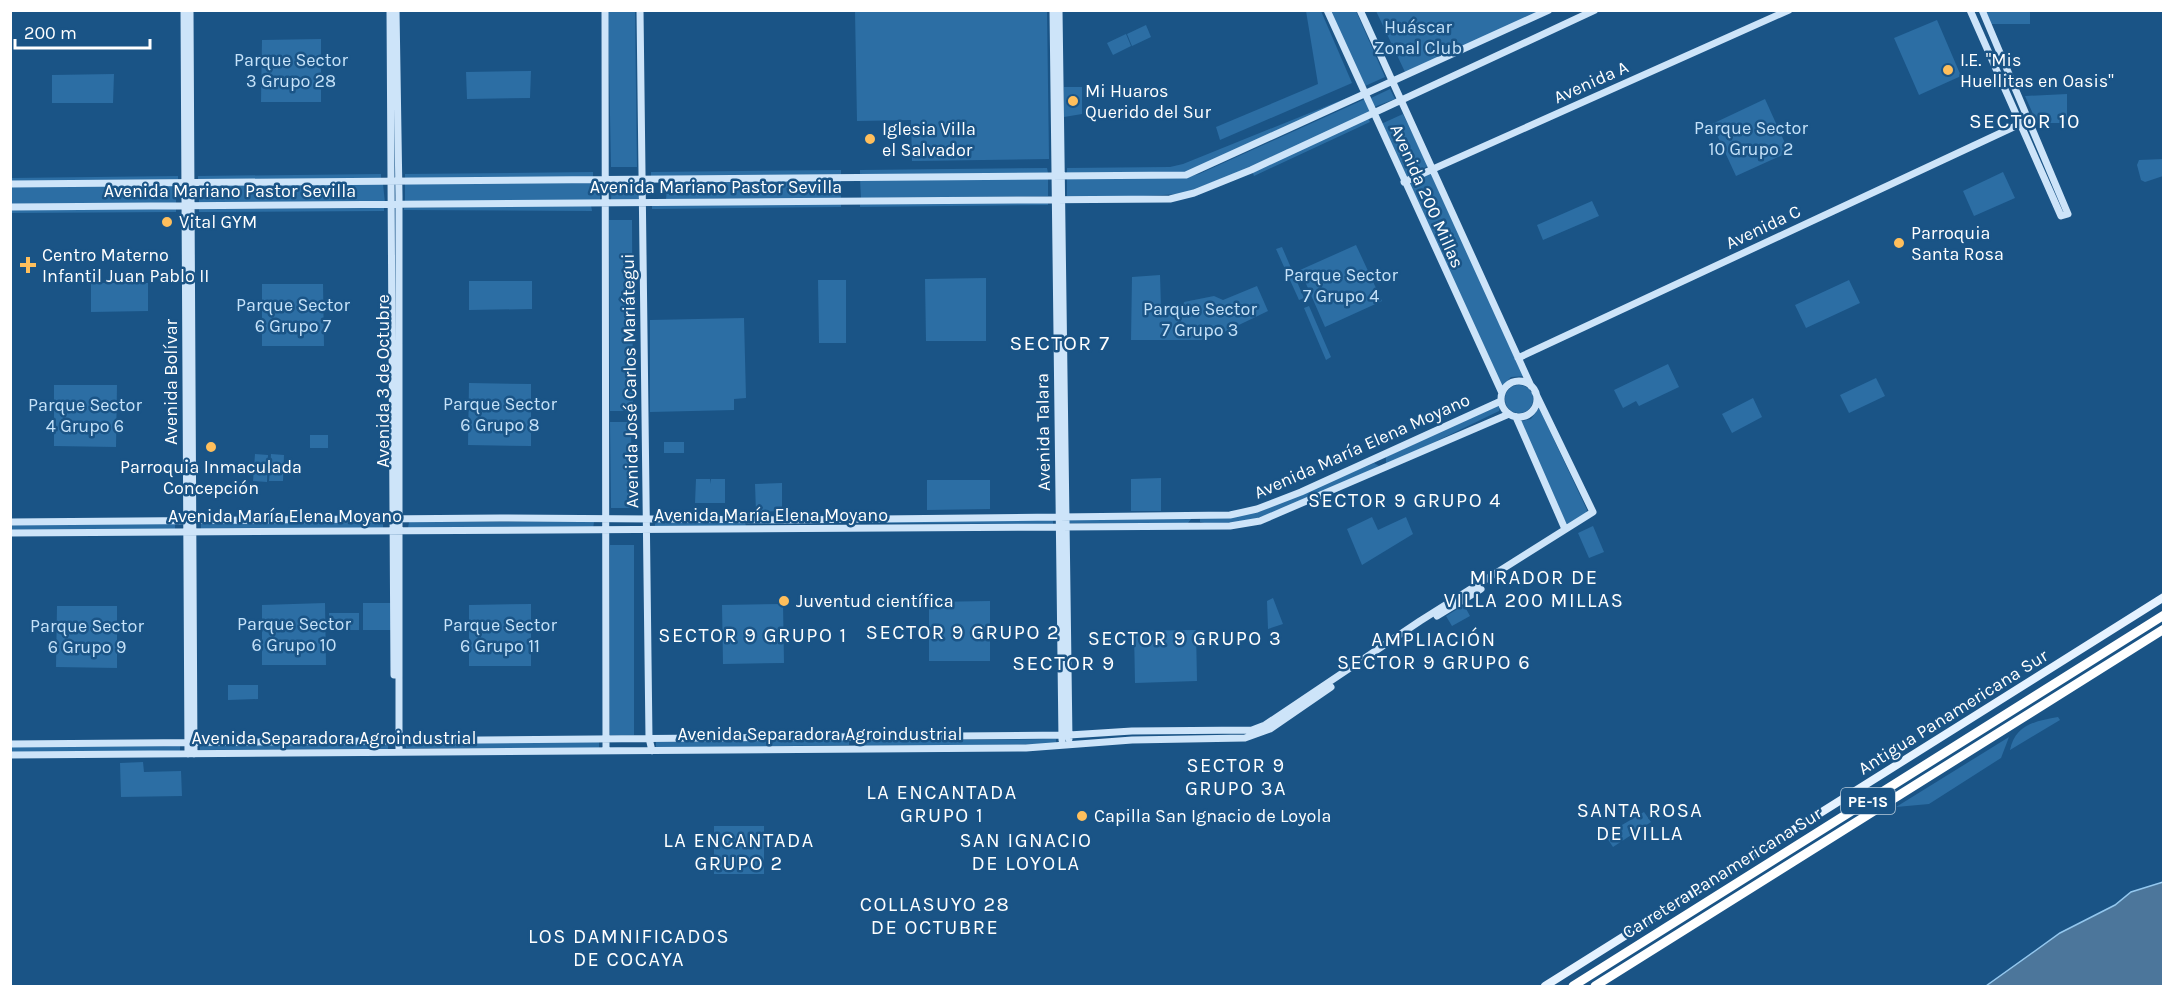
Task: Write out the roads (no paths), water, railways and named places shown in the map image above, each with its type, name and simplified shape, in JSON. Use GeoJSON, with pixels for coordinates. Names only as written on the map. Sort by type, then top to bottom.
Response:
{"type":"FeatureCollection","features":[{"type":"Feature","properties":{"kind":"highway","name":"Carretera Panamericana Sur"},"geometry":{"type":"LineString","coordinates":[[1574,987],[2163,615]]}},
{"type":"Feature","properties":{"kind":"highway","name":"Carretera Panamericana Sur"},"geometry":{"type":"LineString","coordinates":[[1595,987],[2163,629]]}},
{"type":"Feature","properties":{"kind":"main road","name":"Antigua Panamericana Sur"},"geometry":{"type":"LineString","coordinates":[[1545,987],[2163,597]]}},
{"type":"Feature","properties":{"kind":"street","name":"Avenida Bolívar"},"geometry":{"type":"LineString","coordinates":[[184,10],[188,182]]}},
{"type":"Feature","properties":{"kind":"street","name":"Avenida Bolívar"},"geometry":{"type":"LineString","coordinates":[[190,10],[188,206],[191,754]]}},
{"type":"Feature","properties":{"kind":"street","name":"Avenida 3 de Octubre"},"geometry":{"type":"LineString","coordinates":[[390,10],[395,180]]}},
{"type":"Feature","properties":{"kind":"street","name":"Avenida 3 de Octubre"},"geometry":{"type":"LineString","coordinates":[[396,10],[397,752]]}},
{"type":"Feature","properties":{"kind":"street","name":"Avenida José Carlos Mariátegui"},"geometry":{"type":"LineString","coordinates":[[605,10],[606,751]]}},
{"type":"Feature","properties":{"kind":"street","name":"Avenida José Carlos Mariátegui"},"geometry":{"type":"LineString","coordinates":[[639,10],[644,201],[649,738],[652,751]]}},
{"type":"Feature","properties":{"kind":"street","name":"Avenida Talara"},"geometry":{"type":"LineString","coordinates":[[1053,10],[1058,175]]}},
{"type":"Feature","properties":{"kind":"street","name":"Avenida Talara"},"geometry":{"type":"LineString","coordinates":[[1059,10],[1058,199],[1065,745]]}},
{"type":"Feature","properties":{"kind":"street","name":"Avenida 200 Millas"},"geometry":{"type":"LineString","coordinates":[[1327,10],[1502,397]]}},
{"type":"Feature","properties":{"kind":"street","name":"Avenida 200 Millas"},"geometry":{"type":"LineString","coordinates":[[1360,10],[1394,80],[1400,100],[1431,170],[1518,358],[1593,512]]}},
{"type":"Feature","properties":{"kind":"street","name":"Avenida Mariano Pastor Sevilla"},"geometry":{"type":"LineString","coordinates":[[10,184],[1058,175],[1181,176],[1194,173],[1365,96],[1394,80],[1549,10]]}},
{"type":"Feature","properties":{"kind":"street","name":"Avenida Mariano Pastor Sevilla"},"geometry":{"type":"LineString","coordinates":[[10,207],[395,206],[644,201],[1058,199],[1156,201],[1194,193],[1595,10]]}},
{"type":"Feature","properties":{"kind":"street","name":"Avenida A"},"geometry":{"type":"LineString","coordinates":[[1404,182],[1789,10]]}},
{"type":"Feature","properties":{"kind":"street"},"geometry":{"type":"LineString","coordinates":[[1970,10],[2020,124],[2065,215],[1982,10]]}},
{"type":"Feature","properties":{"kind":"street","name":"Avenida C"},"geometry":{"type":"LineString","coordinates":[[1518,358],[2020,124]]}},
{"type":"Feature","properties":{"kind":"street"},"geometry":{"type":"LineString","coordinates":[[1512,415],[1523,416],[1533,410],[1537,400],[1533,389],[1521,381],[1513,382],[1502,397],[1566,529]]}},
{"type":"Feature","properties":{"kind":"street","name":"Avenida María Elena Moyano"},"geometry":{"type":"LineString","coordinates":[[10,522],[190,519],[647,520],[1230,515],[1257,509],[1372,461],[1502,397]]}},
{"type":"Feature","properties":{"kind":"street","name":"Avenida María Elena Moyano"},"geometry":{"type":"LineString","coordinates":[[10,533],[1230,526],[1260,521],[1512,415]]}},
{"type":"Feature","properties":{"kind":"street","name":"Avenida Separadora Agroindustrial"},"geometry":{"type":"LineString","coordinates":[[10,744],[1065,735],[1132,731],[1244,731],[1259,728],[1593,512]]}},
{"type":"Feature","properties":{"kind":"street","name":"Avenida Separadora Agroindustrial"},"geometry":{"type":"LineString","coordinates":[[10,755],[652,751],[1065,745],[1132,740],[1233,739],[1262,733],[1395,642],[1555,542],[1566,529]]}},
{"type":"Feature","properties":{"kind":"place","name":"I.E. \"Mis Huellitas en Oasis\""},"geometry":{"type":"Point","coordinates":[1948,70]}},
{"type":"Feature","properties":{"kind":"place","name":"Mi Huaros Querido del Sur"},"geometry":{"type":"Point","coordinates":[1073,101]}},
{"type":"Feature","properties":{"kind":"place","name":"Iglesia Villa el Salvador"},"geometry":{"type":"Point","coordinates":[870,139]}},
{"type":"Feature","properties":{"kind":"place","name":"Vital GYM"},"geometry":{"type":"Point","coordinates":[167,222]}},
{"type":"Feature","properties":{"kind":"place","name":"Parroquia Santa Rosa"},"geometry":{"type":"Point","coordinates":[1899,243]}},
{"type":"Feature","properties":{"kind":"place","name":"Centro Materno Infantil Juan Pablo II"},"geometry":{"type":"Point","coordinates":[28,265]}},
{"type":"Feature","properties":{"kind":"place","name":"Parroquia Inmaculada Concepción"},"geometry":{"type":"Point","coordinates":[211,447]}},
{"type":"Feature","properties":{"kind":"place","name":"Juventud científica"},"geometry":{"type":"Point","coordinates":[784,601]}},
{"type":"Feature","properties":{"kind":"place","name":"Capilla San Ignacio de Loyola"},"geometry":{"type":"Point","coordinates":[1082,816]}},
{"type":"Feature","properties":{"kind":"district","name":"SECTOR 10"},"geometry":{"type":"Point","coordinates":[2025,121]}},
{"type":"Feature","properties":{"kind":"district","name":"SECTOR 7"},"geometry":{"type":"Point","coordinates":[1060,343]}},
{"type":"Feature","properties":{"kind":"district","name":"SECTOR 9 GRUPO 4"},"geometry":{"type":"Point","coordinates":[1405,500]}},
{"type":"Feature","properties":{"kind":"district","name":"MIRADOR DE VILLA 200 MILLAS"},"geometry":{"type":"Point","coordinates":[1534,588]}},
{"type":"Feature","properties":{"kind":"district","name":"SECTOR 9 GRUPO 2"},"geometry":{"type":"Point","coordinates":[963,632]}},
{"type":"Feature","properties":{"kind":"district","name":"SECTOR 9 GRUPO 1"},"geometry":{"type":"Point","coordinates":[753,635]}},
{"type":"Feature","properties":{"kind":"district","name":"SECTOR 9 GRUPO 3"},"geometry":{"type":"Point","coordinates":[1185,638]}},
{"type":"Feature","properties":{"kind":"district","name":"AMPLIACIÓN SECTOR 9 GRUPO 6"},"geometry":{"type":"Point","coordinates":[1434,650]}},
{"type":"Feature","properties":{"kind":"district","name":"SECTOR 9"},"geometry":{"type":"Point","coordinates":[1064,663]}},
{"type":"Feature","properties":{"kind":"district","name":"SECTOR 9 GRUPO 3A"},"geometry":{"type":"Point","coordinates":[1236,776]}},
{"type":"Feature","properties":{"kind":"district","name":"LA ENCANTADA GRUPO 1"},"geometry":{"type":"Point","coordinates":[942,804]}},
{"type":"Feature","properties":{"kind":"district","name":"SANTA ROSA DE VILLA"},"geometry":{"type":"Point","coordinates":[1640,822]}},
{"type":"Feature","properties":{"kind":"district","name":"LA ENCANTADA GRUPO 2"},"geometry":{"type":"Point","coordinates":[739,852]}},
{"type":"Feature","properties":{"kind":"district","name":"SAN IGNACIO DE LOYOLA"},"geometry":{"type":"Point","coordinates":[1026,852]}},
{"type":"Feature","properties":{"kind":"district","name":"COLLASUYO 28 DE OCTUBRE"},"geometry":{"type":"Point","coordinates":[935,916]}},
{"type":"Feature","properties":{"kind":"district","name":"LOS DAMNIFICADOS DE COCAYA"},"geometry":{"type":"Point","coordinates":[629,948]}},
{"type":"Feature","properties":{"kind":"park label","name":"Huáscar Zonal Club"},"geometry":{"type":"Point","coordinates":[1418,37]}},
{"type":"Feature","properties":{"kind":"park label","name":"Parque Sector 3 Grupo 28"},"geometry":{"type":"Point","coordinates":[291,70]}},
{"type":"Feature","properties":{"kind":"park label","name":"Parque Sector 10 Grupo 2"},"geometry":{"type":"Point","coordinates":[1751,138]}},
{"type":"Feature","properties":{"kind":"park label","name":"Parque Sector 7 Grupo 4"},"geometry":{"type":"Point","coordinates":[1341,285]}},
{"type":"Feature","properties":{"kind":"park label","name":"Parque Sector 6 Grupo 7"},"geometry":{"type":"Point","coordinates":[293,315]}},
{"type":"Feature","properties":{"kind":"park label","name":"Parque Sector 7 Grupo 3"},"geometry":{"type":"Point","coordinates":[1200,319]}},
{"type":"Feature","properties":{"kind":"park label","name":"Parque Sector 6 Grupo 8"},"geometry":{"type":"Point","coordinates":[500,414]}},
{"type":"Feature","properties":{"kind":"park label","name":"Parque Sector 4 Grupo 6"},"geometry":{"type":"Point","coordinates":[85,415]}},
{"type":"Feature","properties":{"kind":"park label","name":"Parque Sector 6 Grupo 10"},"geometry":{"type":"Point","coordinates":[294,634]}},
{"type":"Feature","properties":{"kind":"park label","name":"Parque Sector 6 Grupo 11"},"geometry":{"type":"Point","coordinates":[500,635]}},
{"type":"Feature","properties":{"kind":"park label","name":"Parque Sector 6 Grupo 9"},"geometry":{"type":"Point","coordinates":[87,636]}}]}
